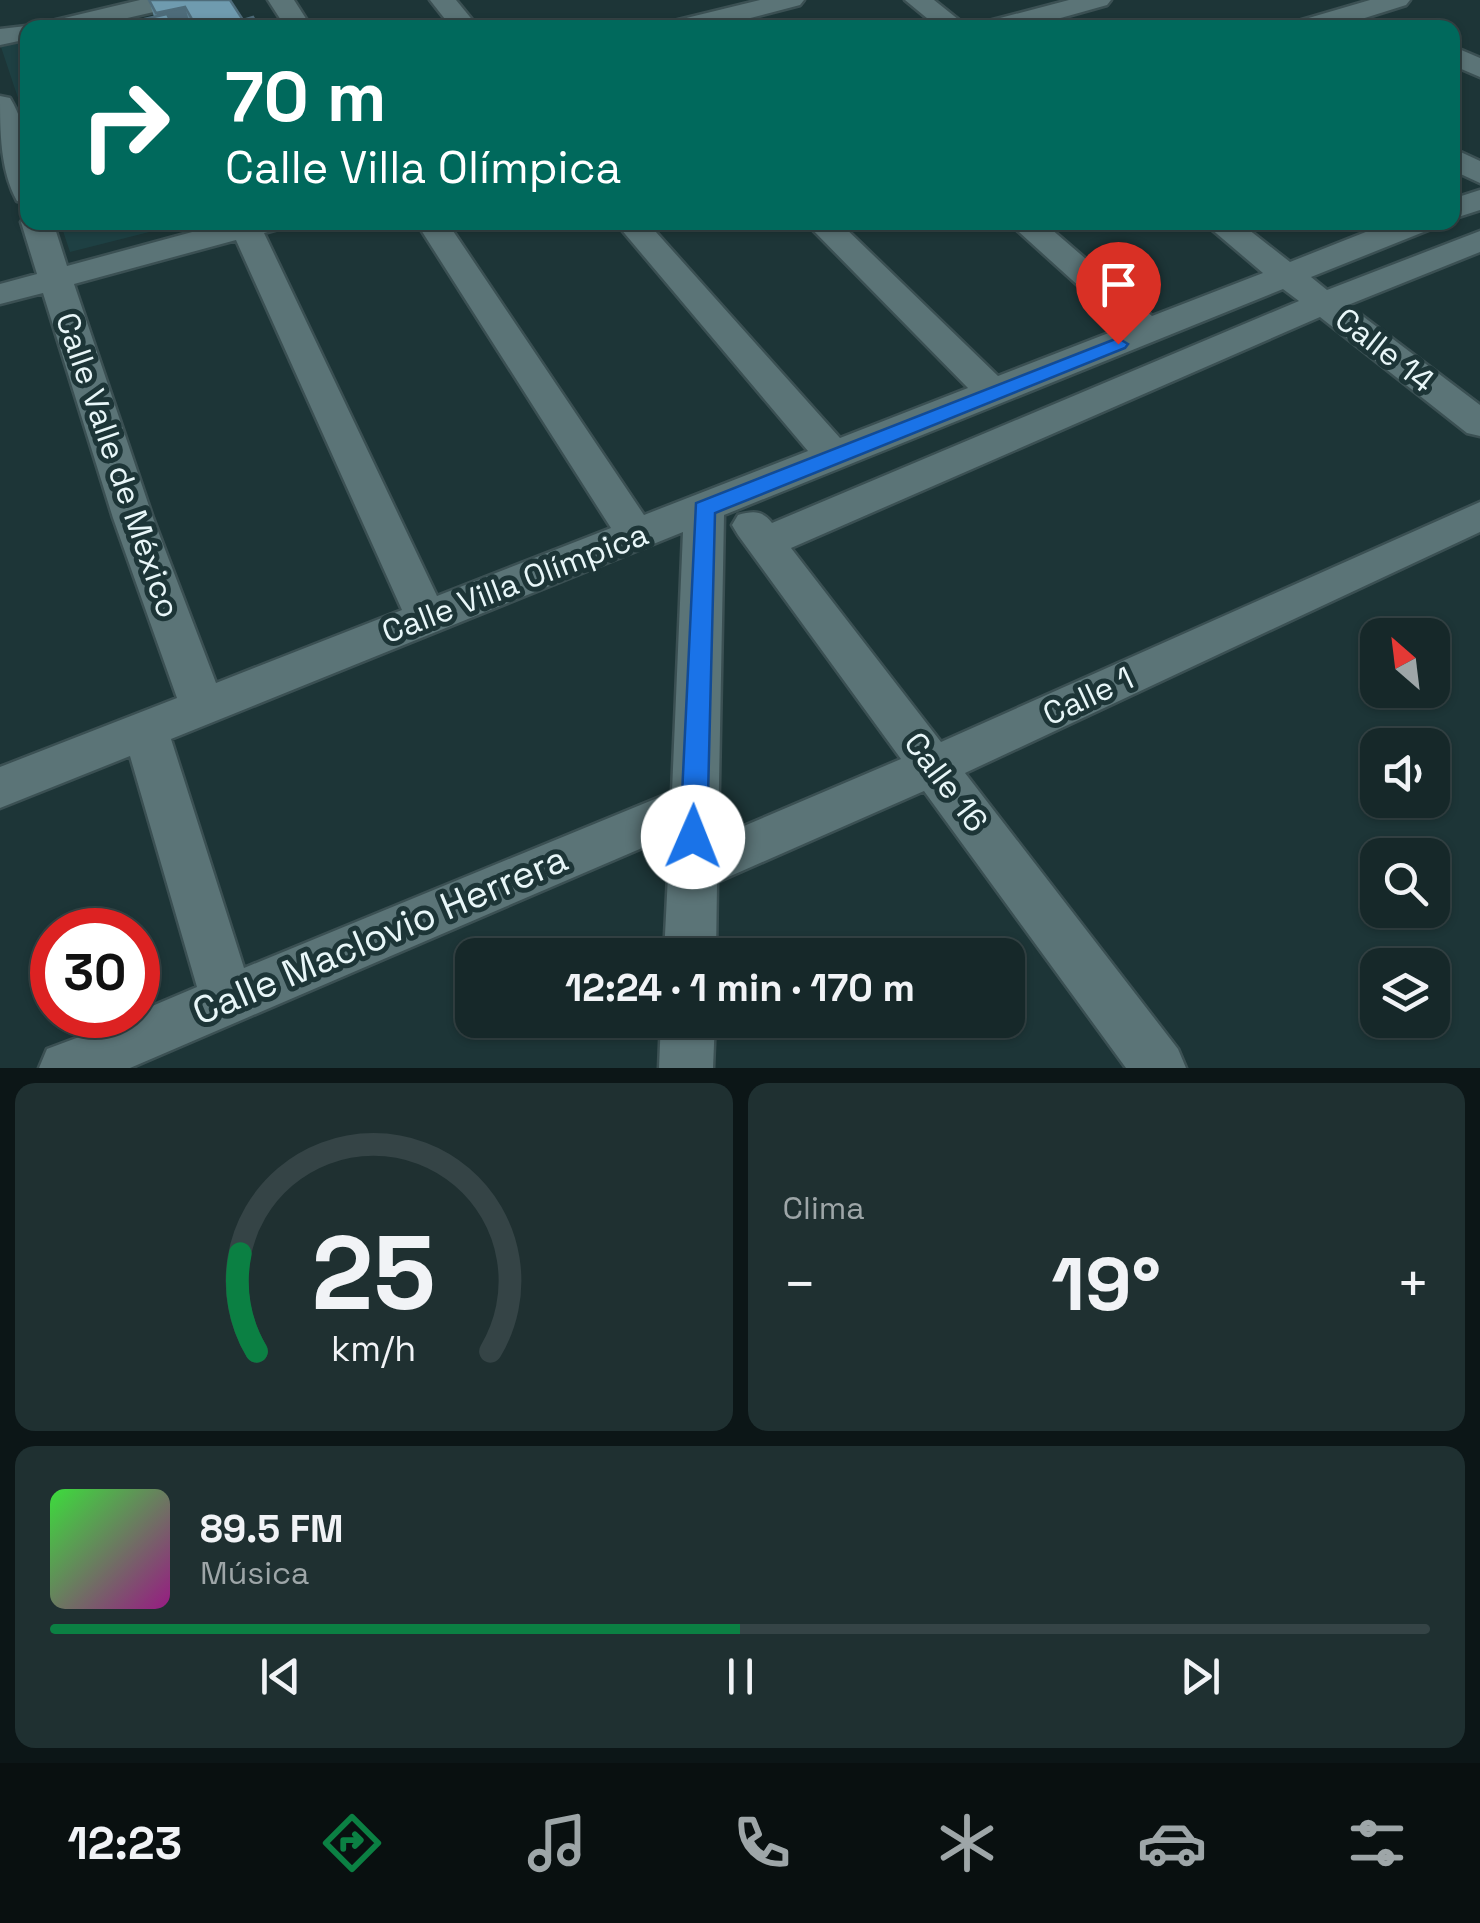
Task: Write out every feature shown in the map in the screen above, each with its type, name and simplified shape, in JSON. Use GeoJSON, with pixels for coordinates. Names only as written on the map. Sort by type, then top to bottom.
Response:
{"type":"FeatureCollection","features":[{"type":"Feature","properties":{"kind":"street"},"geometry":{"type":"LineString","coordinates":[[83,20],[175,0]]}},
{"type":"Feature","properties":{"kind":"street"},"geometry":{"type":"LineString","coordinates":[[452,11],[479,0]]}},
{"type":"Feature","properties":{"kind":"street"},"geometry":{"type":"LineString","coordinates":[[710,20],[790,0]]}},
{"type":"Feature","properties":{"kind":"street"},"geometry":{"type":"LineString","coordinates":[[918,0],[945,20]]}},
{"type":"Feature","properties":{"kind":"street"},"geometry":{"type":"LineString","coordinates":[[1024,20],[1098,0]]}},
{"type":"Feature","properties":{"kind":"street"},"geometry":{"type":"LineString","coordinates":[[1330,20],[1396,0]]}},
{"type":"Feature","properties":{"kind":"street"},"geometry":{"type":"LineString","coordinates":[[1368,8],[1389,20]]}},
{"type":"Feature","properties":{"kind":"street"},"geometry":{"type":"LineString","coordinates":[[0,104],[20,168]]}},
{"type":"Feature","properties":{"kind":"street","name":"Calle Valle de México"},"geometry":{"type":"LineString","coordinates":[[40,230],[133,518],[202,706]]}},
{"type":"Feature","properties":{"kind":"street"},"geometry":{"type":"LineString","coordinates":[[0,294],[237,230]]}},
{"type":"Feature","properties":{"kind":"street"},"geometry":{"type":"LineString","coordinates":[[258,230],[426,617]]}},
{"type":"Feature","properties":{"kind":"street"},"geometry":{"type":"LineString","coordinates":[[436,230],[636,536]]}},
{"type":"Feature","properties":{"kind":"street"},"geometry":{"type":"LineString","coordinates":[[637,230],[834,456]]}},
{"type":"Feature","properties":{"kind":"street"},"geometry":{"type":"LineString","coordinates":[[828,230],[995,394]]}},
{"type":"Feature","properties":{"kind":"street"},"geometry":{"type":"LineString","coordinates":[[1032,230],[1149,331]]}},
{"type":"Feature","properties":{"kind":"street","name":"Calle 14"},"geometry":{"type":"LineString","coordinates":[[1229,230],[1480,424]]}},
{"type":"Feature","properties":{"kind":"street","name":"Calle Villa Olímpica"},"geometry":{"type":"LineString","coordinates":[[0,788],[1401,230]]}},
{"type":"Feature","properties":{"kind":"street"},"geometry":{"type":"LineString","coordinates":[[766,542],[1324,303],[1480,241]]}},
{"type":"Feature","properties":{"kind":"street"},"geometry":{"type":"LineString","coordinates":[[691,938],[693,804],[717,503]]}},
{"type":"Feature","properties":{"kind":"street","name":"Calle 16"},"geometry":{"type":"LineString","coordinates":[[717,503],[766,542],[1159,1068]]}},
{"type":"Feature","properties":{"kind":"street","name":"Calle 1"},"geometry":{"type":"LineString","coordinates":[[694,870],[934,766],[1480,516]]}},
{"type":"Feature","properties":{"kind":"street"},"geometry":{"type":"LineString","coordinates":[[145,730],[227,999]]}},
{"type":"Feature","properties":{"kind":"street","name":"Calle Maclovio Herrera"},"geometry":{"type":"LineString","coordinates":[[66,1068],[693,804]]}},
{"type":"Feature","properties":{"kind":"street"},"geometry":{"type":"LineString","coordinates":[[686,1068],[687,1038]]}},
{"type":"Feature","properties":{"kind":"shaded area"},"geometry":{"type":"Polygon","coordinates":[[[20,40],[20,104],[0,44],[20,40]]]}},
{"type":"Feature","properties":{"kind":"shaded area"},"geometry":{"type":"Polygon","coordinates":[[[63,230],[157,230],[70,252],[63,230]]]}},
{"type":"Feature","properties":{"kind":"building"},"geometry":{"type":"Polygon","coordinates":[[[149,0],[230,0],[243,20],[192,20],[185,7],[156,13],[149,0]]]}},
{"type":"Feature","properties":{"kind":"building"},"geometry":{"type":"Polygon","coordinates":[[[167,14],[170,20],[140,20],[167,14]]]}},
{"type":"Feature","properties":{"kind":"route"},"geometry":{"type":"LineString","coordinates":[[693,837],[704,509],[1118,344]]}}]}
